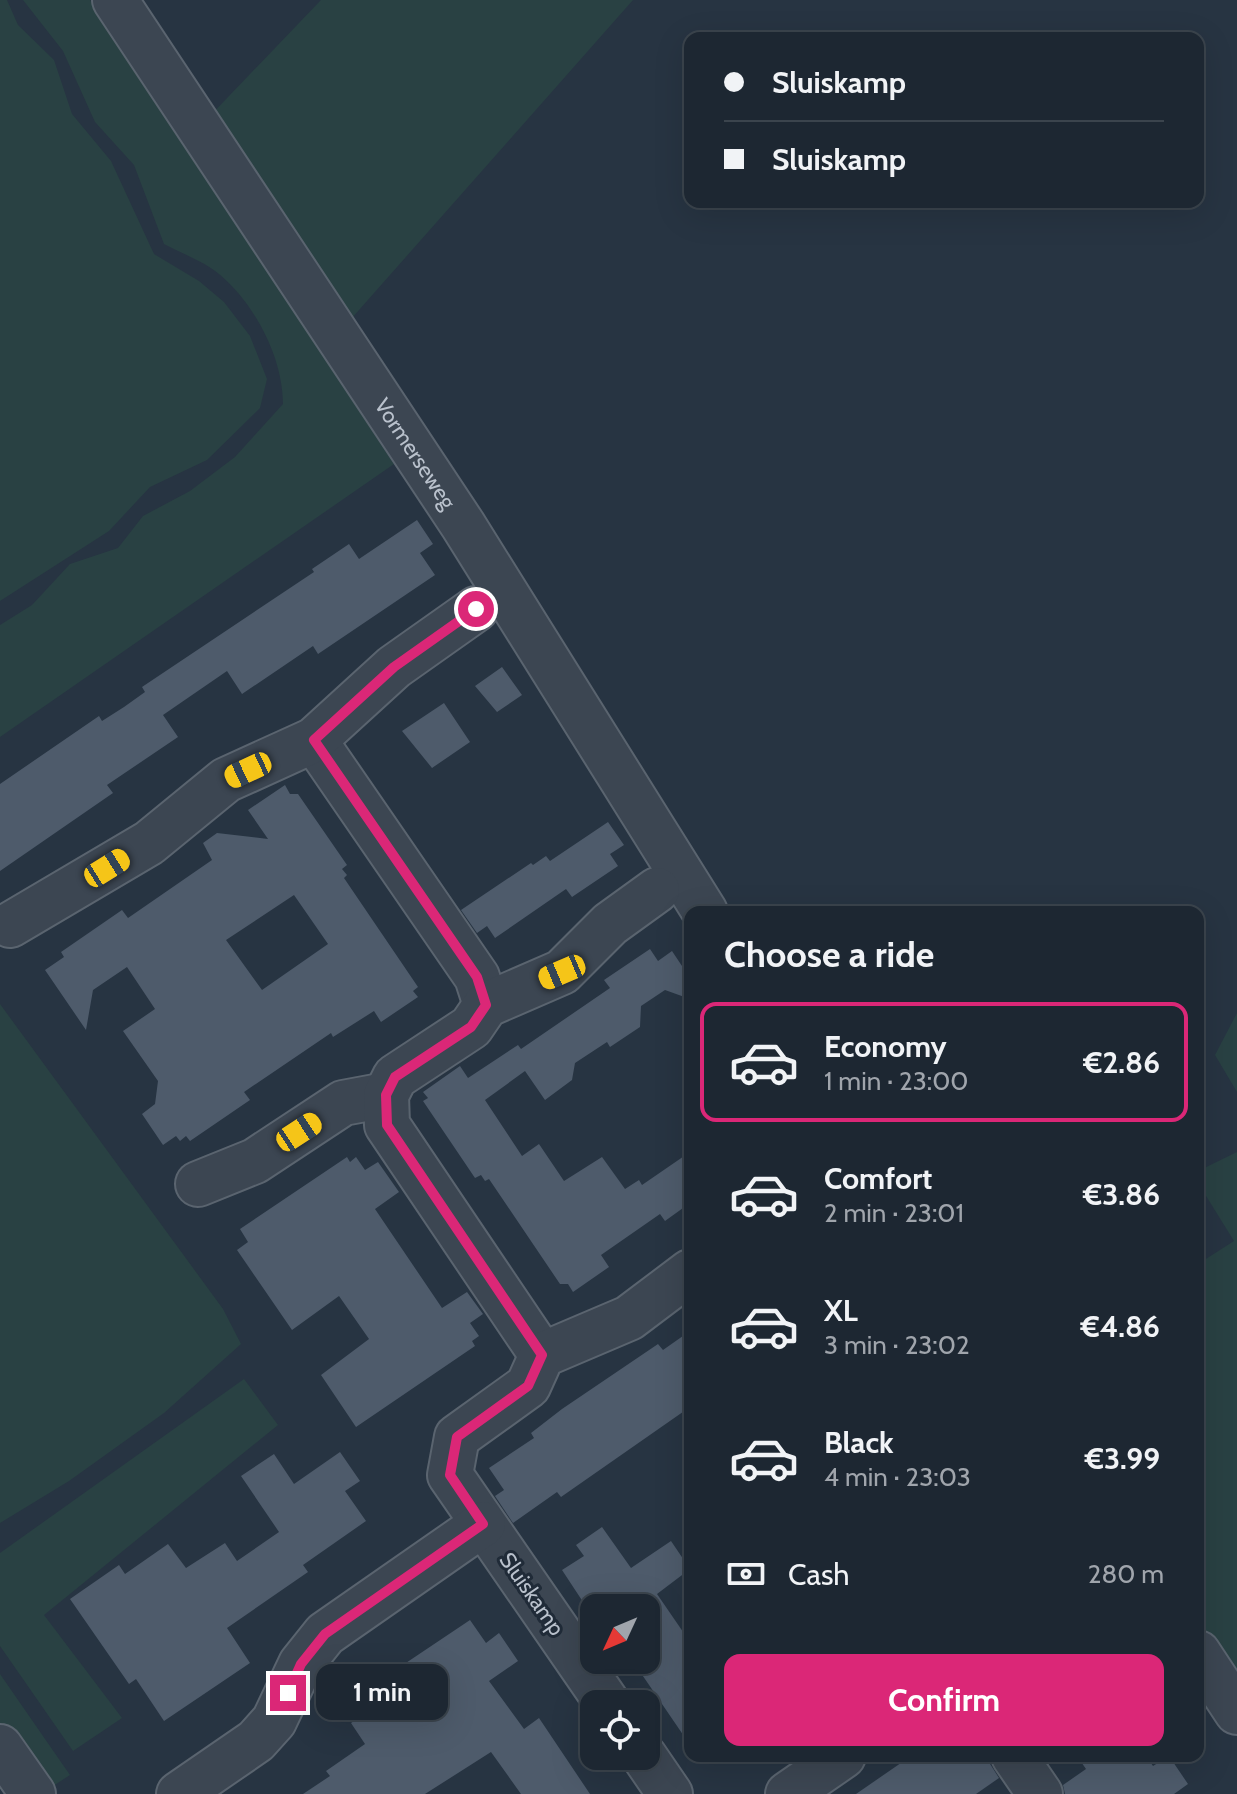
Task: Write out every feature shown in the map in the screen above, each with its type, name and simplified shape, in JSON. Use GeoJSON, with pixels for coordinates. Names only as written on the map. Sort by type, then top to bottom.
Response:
{"type":"FeatureCollection","features":[{"type":"Feature","properties":{"kind":"street","name":"Vormerseweg"},"geometry":{"type":"LineString","coordinates":[[118,4],[463,525],[701,906]]}},
{"type":"Feature","properties":{"kind":"street"},"geometry":{"type":"LineString","coordinates":[[10,925],[149,843],[226,780],[314,740],[394,667],[476,609]]}},
{"type":"Feature","properties":{"kind":"street"},"geometry":{"type":"LineString","coordinates":[[314,740],[477,977],[486,1005]]}},
{"type":"Feature","properties":{"kind":"street"},"geometry":{"type":"LineString","coordinates":[[657,890],[610,924],[562,972],[486,1005],[471,1027],[395,1077],[386,1095],[387,1125],[542,1355],[629,1318],[684,1277]]}},
{"type":"Feature","properties":{"kind":"street"},"geometry":{"type":"LineString","coordinates":[[198,1184],[255,1161],[343,1103],[386,1095]]}},
{"type":"Feature","properties":{"kind":"street","name":"Sluiskamp"},"geometry":{"type":"LineString","coordinates":[[542,1355],[528,1386],[457,1437],[450,1475],[598,1690]]}},
{"type":"Feature","properties":{"kind":"street"},"geometry":{"type":"LineString","coordinates":[[179,1794],[256,1741],[274,1721],[301,1664],[325,1634],[483,1524]]}},
{"type":"Feature","properties":{"kind":"street"},"geometry":{"type":"LineString","coordinates":[[1204,1662],[1237,1712]]}},
{"type":"Feature","properties":{"kind":"street"},"geometry":{"type":"LineString","coordinates":[[0,1747],[33,1794]]}},
{"type":"Feature","properties":{"kind":"street"},"geometry":{"type":"LineString","coordinates":[[788,1794],[834,1762]]}},
{"type":"Feature","properties":{"kind":"street"},"geometry":{"type":"LineString","coordinates":[[1018,1762],[1040,1794]]}},
{"type":"Feature","properties":{"kind":"street"},"geometry":{"type":"LineString","coordinates":[[654,1770],[670,1794]]}},
{"type":"Feature","properties":{"kind":"green space"},"geometry":{"type":"Polygon","coordinates":[[[0,0],[7,0],[18,25],[54,60],[72,114],[111,161],[154,254],[199,281],[224,302],[250,336],[267,379],[260,408],[207,460],[150,487],[109,531],[0,601],[0,0]]]}},
{"type":"Feature","properties":{"kind":"green space"},"geometry":{"type":"Polygon","coordinates":[[[23,0],[90,0],[394,464],[0,737],[0,625],[32,605],[70,564],[118,548],[143,516],[190,491],[235,457],[283,404],[278,368],[255,316],[219,274],[164,244],[134,165],[95,122],[63,51],[23,0]]]}},
{"type":"Feature","properties":{"kind":"green space"},"geometry":{"type":"Polygon","coordinates":[[[321,0],[633,0],[344,327],[207,119],[321,0]]]}},
{"type":"Feature","properties":{"kind":"green space"},"geometry":{"type":"Polygon","coordinates":[[[0,1004],[223,1309],[241,1344],[164,1413],[69,1481],[0,1523],[0,1004]]]}},
{"type":"Feature","properties":{"kind":"green space"},"geometry":{"type":"Polygon","coordinates":[[[1237,1013],[1237,1092],[1215,1055],[1237,1013]]]}},
{"type":"Feature","properties":{"kind":"green space"},"geometry":{"type":"Polygon","coordinates":[[[1237,1152],[1237,1696],[1204,1646],[1204,1260],[1234,1241],[1204,1193],[1204,1168],[1237,1152]]]}},
{"type":"Feature","properties":{"kind":"green space"},"geometry":{"type":"Polygon","coordinates":[[[244,1379],[278,1425],[44,1615],[122,1718],[73,1751],[0,1646],[0,1553],[244,1379]]]}},
{"type":"Feature","properties":{"kind":"green space"},"geometry":{"type":"Polygon","coordinates":[[[0,1674],[70,1775],[44,1792],[0,1735],[0,1674]]]}},
{"type":"Feature","properties":{"kind":"building"},"geometry":{"type":"Polygon","coordinates":[[[417,520],[433,544],[420,553],[435,575],[318,654],[313,646],[242,694],[227,671],[163,715],[178,737],[107,785],[113,793],[0,871],[0,784],[99,716],[102,721],[124,707],[145,692],[142,687],[314,572],[312,569],[349,544],[359,559],[417,520]]]}},
{"type":"Feature","properties":{"kind":"building"},"geometry":{"type":"Polygon","coordinates":[[[502,667],[522,695],[497,712],[475,686],[502,667]]]}},
{"type":"Feature","properties":{"kind":"building"},"geometry":{"type":"Polygon","coordinates":[[[444,703],[470,742],[432,768],[402,731],[444,703]]]}},
{"type":"Feature","properties":{"kind":"building"},"geometry":{"type":"Polygon","coordinates":[[[285,785],[290,794],[298,794],[347,865],[342,869],[347,875],[344,878],[418,987],[413,991],[418,997],[381,1022],[374,1011],[333,1037],[331,1033],[244,1092],[250,1100],[190,1141],[186,1136],[180,1141],[176,1136],[163,1145],[142,1114],[155,1104],[158,1081],[123,1031],[155,1009],[127,967],[93,990],[86,1030],[45,970],[64,957],[61,952],[122,910],[128,918],[212,860],[203,843],[217,833],[268,839],[248,810],[285,785]],[[294,895],[226,940],[262,990],[328,944],[294,895]]]}},
{"type":"Feature","properties":{"kind":"building"},"geometry":{"type":"Polygon","coordinates":[[[608,822],[624,845],[610,854],[618,866],[572,897],[566,889],[495,938],[487,926],[477,933],[461,910],[531,863],[533,865],[546,856],[550,861],[608,822]]]}},
{"type":"Feature","properties":{"kind":"building"},"geometry":{"type":"Polygon","coordinates":[[[650,949],[658,961],[672,951],[684,969],[684,997],[665,990],[641,1006],[640,1027],[610,1047],[607,1042],[575,1063],[572,1080],[545,1100],[525,1071],[485,1100],[522,1156],[539,1144],[564,1181],[602,1157],[625,1189],[639,1180],[642,1185],[684,1156],[684,1207],[665,1221],[660,1214],[601,1255],[609,1267],[573,1292],[568,1284],[560,1284],[489,1179],[485,1181],[481,1175],[475,1178],[423,1101],[428,1098],[423,1092],[460,1066],[468,1078],[518,1045],[521,1049],[610,988],[604,980],[650,949]]]}},
{"type":"Feature","properties":{"kind":"building"},"geometry":{"type":"Polygon","coordinates":[[[347,1157],[350,1162],[356,1157],[365,1170],[378,1162],[399,1192],[375,1209],[442,1308],[467,1292],[483,1314],[470,1323],[479,1336],[472,1341],[475,1346],[356,1427],[321,1375],[369,1339],[339,1296],[292,1330],[237,1250],[248,1242],[240,1229],[347,1157]]]}},
{"type":"Feature","properties":{"kind":"building"},"geometry":{"type":"Polygon","coordinates":[[[684,1335],[684,1411],[561,1497],[557,1492],[513,1523],[495,1496],[504,1490],[489,1468],[534,1438],[531,1433],[562,1409],[658,1344],[663,1350],[684,1335]]]}},
{"type":"Feature","properties":{"kind":"building"},"geometry":{"type":"Polygon","coordinates":[[[340,1452],[360,1481],[345,1491],[366,1521],[303,1565],[308,1572],[227,1628],[250,1663],[164,1721],[136,1679],[129,1684],[70,1599],[119,1565],[125,1574],[168,1544],[186,1568],[225,1543],[237,1561],[279,1532],[241,1476],[274,1454],[294,1484],[340,1452]]]}},
{"type":"Feature","properties":{"kind":"building"},"geometry":{"type":"Polygon","coordinates":[[[602,1527],[631,1568],[671,1541],[684,1560],[684,1574],[657,1594],[580,1594],[580,1597],[562,1570],[584,1556],[576,1545],[602,1527]]]}},
{"type":"Feature","properties":{"kind":"building"},"geometry":{"type":"Polygon","coordinates":[[[660,1598],[684,1633],[684,1736],[660,1701],[660,1690],[652,1690],[642,1674],[660,1674],[660,1598]]]}},
{"type":"Feature","properties":{"kind":"building"},"geometry":{"type":"Polygon","coordinates":[[[470,1620],[486,1643],[499,1633],[518,1661],[489,1681],[524,1729],[539,1718],[590,1794],[521,1794],[491,1752],[425,1794],[303,1794],[330,1776],[326,1771],[365,1744],[351,1723],[390,1696],[379,1681],[470,1620]]]}},
{"type":"Feature","properties":{"kind":"building"},"geometry":{"type":"Polygon","coordinates":[[[902,1762],[989,1762],[999,1778],[976,1794],[856,1794],[902,1762]]]}},
{"type":"Feature","properties":{"kind":"building"},"geometry":{"type":"Polygon","coordinates":[[[1081,1762],[1150,1762],[1153,1766],[1159,1762],[1173,1762],[1188,1784],[1174,1794],[1065,1794],[1063,1785],[1086,1769],[1081,1762]]]}},
{"type":"Feature","properties":{"kind":"route"},"geometry":{"type":"LineString","coordinates":[[288,1693],[301,1664],[325,1634],[483,1524],[450,1475],[457,1437],[528,1386],[542,1355],[387,1125],[386,1095],[395,1077],[471,1027],[486,1005],[477,977],[314,740],[394,667],[476,609]]}}]}
